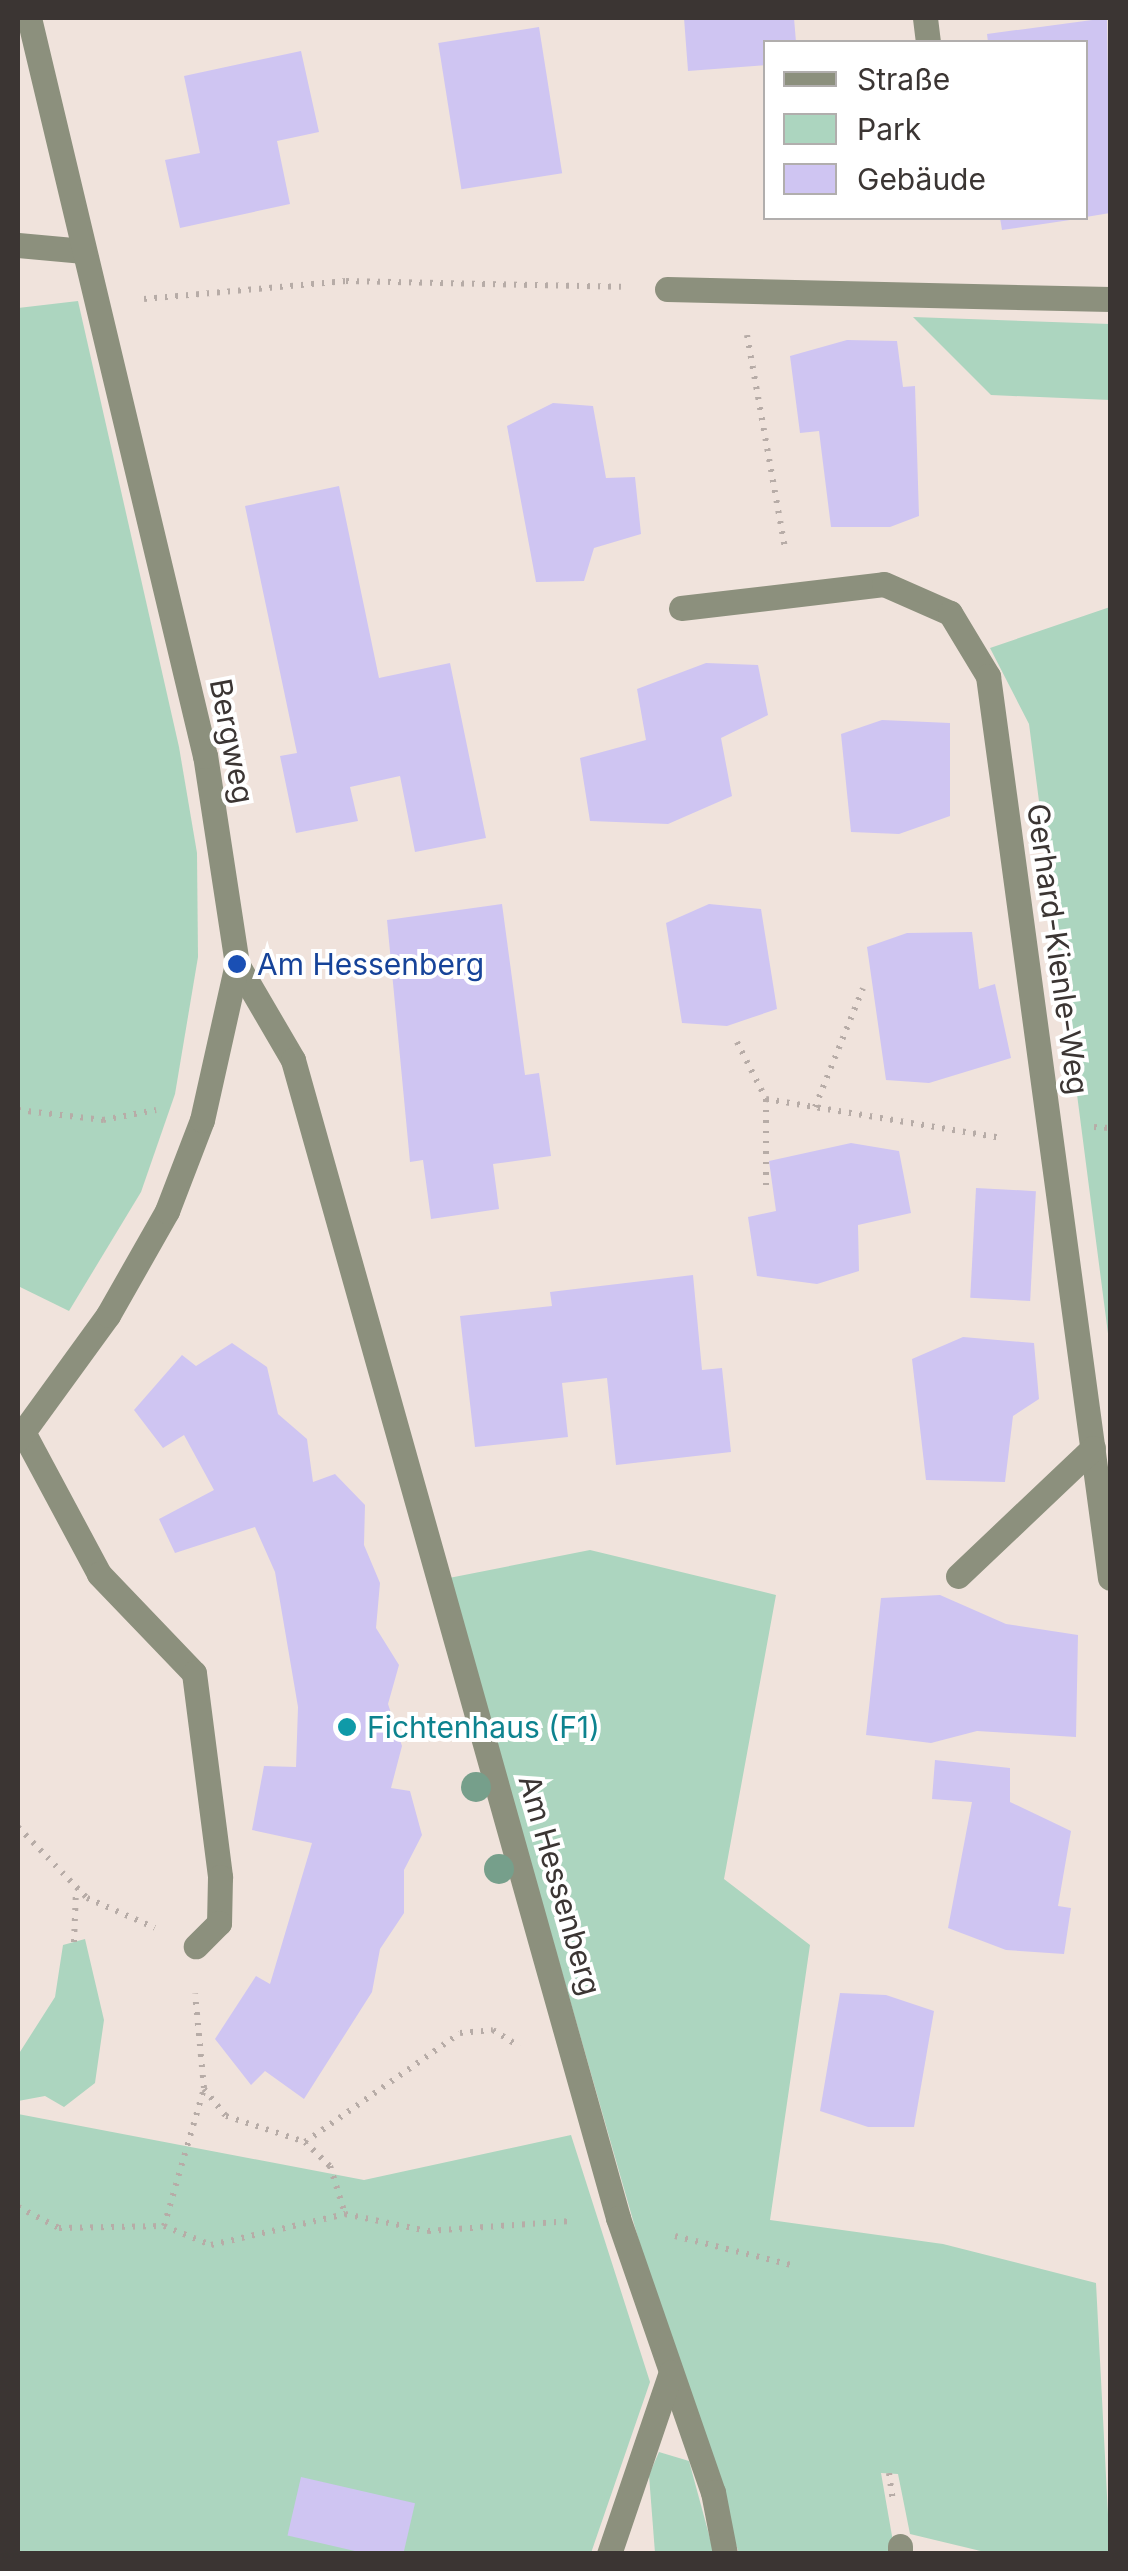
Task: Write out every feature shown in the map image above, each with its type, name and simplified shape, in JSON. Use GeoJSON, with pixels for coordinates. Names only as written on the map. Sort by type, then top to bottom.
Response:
{"type":"FeatureCollection","features":[{"type":"Feature","properties":{"kind":"street","name":"Bergweg"},"geometry":{"type":"LineString","coordinates":[[20,1436],[118,1298],[167,1211],[202,1120],[238,964],[206,756],[29,18]]}},
{"type":"Feature","properties":{"kind":"street"},"geometry":{"type":"LineString","coordinates":[[18,245],[84,252]]}},
{"type":"Feature","properties":{"kind":"street"},"geometry":{"type":"LineString","coordinates":[[667,288],[1110,298]]}},
{"type":"Feature","properties":{"kind":"street","name":"Gerhard-Kienle-Weg"},"geometry":{"type":"LineString","coordinates":[[681,608],[792,590],[884,584],[950,613],[988,676],[1110,1578]]}},
{"type":"Feature","properties":{"kind":"street","name":"Am Hessenberg"},"geometry":{"type":"LineString","coordinates":[[238,964],[293,1060],[618,2218],[671,2372],[725,2554]]}},
{"type":"Feature","properties":{"kind":"street"},"geometry":{"type":"LineString","coordinates":[[20,1436],[99,1574],[194,1673],[220,1877],[219,1924],[196,1946]]}},
{"type":"Feature","properties":{"kind":"street"},"geometry":{"type":"LineString","coordinates":[[958,1576],[1093,1448]]}},
{"type":"Feature","properties":{"kind":"street"},"geometry":{"type":"LineString","coordinates":[[609,2554],[671,2372]]}},
{"type":"Feature","properties":{"kind":"path"},"geometry":{"type":"LineString","coordinates":[[96,304],[346,281],[667,288]]}},
{"type":"Feature","properties":{"kind":"path"},"geometry":{"type":"LineString","coordinates":[[739,289],[792,590]]}},
{"type":"Feature","properties":{"kind":"path"},"geometry":{"type":"LineString","coordinates":[[815,1107],[863,988]]}},
{"type":"Feature","properties":{"kind":"path"},"geometry":{"type":"LineString","coordinates":[[737,1042],[766,1099],[766,1192]]}},
{"type":"Feature","properties":{"kind":"path"},"geometry":{"type":"LineString","coordinates":[[766,1099],[982,1135]]}},
{"type":"Feature","properties":{"kind":"path"},"geometry":{"type":"LineString","coordinates":[[18,1110],[77,1110],[103,1120],[138,1106],[202,1120]]}},
{"type":"Feature","properties":{"kind":"path"},"geometry":{"type":"LineString","coordinates":[[18,1829],[76,1888],[154,1927]]}},
{"type":"Feature","properties":{"kind":"path"},"geometry":{"type":"LineString","coordinates":[[74,1942],[76,1888]]}},
{"type":"Feature","properties":{"kind":"path"},"geometry":{"type":"LineString","coordinates":[[164,2226],[204,2088],[196,1946]]}},
{"type":"Feature","properties":{"kind":"path"},"geometry":{"type":"LineString","coordinates":[[305,2142],[460,2032],[492,2030],[516,2044]]}},
{"type":"Feature","properties":{"kind":"path"},"geometry":{"type":"LineString","coordinates":[[204,2088],[226,2116],[305,2142],[330,2166],[345,2214]]}},
{"type":"Feature","properties":{"kind":"path"},"geometry":{"type":"LineString","coordinates":[[18,2207],[59,2228],[164,2226],[211,2245],[345,2214],[428,2231],[618,2218],[796,2266]]}},
{"type":"Feature","properties":{"kind":"green space"},"geometry":{"type":"Polygon","coordinates":[[[78,301],[179,747],[197,853],[198,957],[175,1094],[141,1192],[69,1311],[18,1286],[18,308],[78,301]]]}},
{"type":"Feature","properties":{"kind":"green space"},"geometry":{"type":"Polygon","coordinates":[[[913,317],[1110,324],[1110,400],[991,395],[913,317]]]}},
{"type":"Feature","properties":{"kind":"green space"},"geometry":{"type":"Polygon","coordinates":[[[1110,607],[1110,1349],[1029,724],[990,648],[1110,607]]]}},
{"type":"Feature","properties":{"kind":"green space"},"geometry":{"type":"Polygon","coordinates":[[[590,1550],[776,1595],[724,1879],[810,1945],[770,2220],[943,2244],[1096,2283],[1110,2553],[989,2553],[910,2534],[898,2474],[881,2473],[895,2553],[739,2553],[690,2419],[449,1578],[590,1550]]]}},
{"type":"Feature","properties":{"kind":"green space"},"geometry":{"type":"Polygon","coordinates":[[[85,1939],[104,2020],[95,2083],[64,2107],[45,2096],[18,2101],[18,2055],[55,1997],[63,1945],[85,1939]]]}},
{"type":"Feature","properties":{"kind":"green space"},"geometry":{"type":"Polygon","coordinates":[[[18,2114],[364,2180],[571,2135],[650,2382],[591,2553],[18,2554],[18,2114]]]}},
{"type":"Feature","properties":{"kind":"green space"},"geometry":{"type":"Polygon","coordinates":[[[659,2452],[689,2461],[714,2553],[655,2553],[649,2475],[659,2452]]]}},
{"type":"Feature","properties":{"kind":"building"},"geometry":{"type":"Polygon","coordinates":[[[684,18],[794,18],[796,40],[763,40],[763,65],[688,71],[684,18]]]}},
{"type":"Feature","properties":{"kind":"building"},"geometry":{"type":"Polygon","coordinates":[[[1107,18],[1110,213],[1088,217],[1088,40],[988,40],[987,34],[1107,18]]]}},
{"type":"Feature","properties":{"kind":"building"},"geometry":{"type":"Polygon","coordinates":[[[539,27],[562,173],[461,189],[438,43],[539,27]]]}},
{"type":"Feature","properties":{"kind":"building"},"geometry":{"type":"Polygon","coordinates":[[[301,51],[319,132],[277,141],[290,204],[180,228],[165,160],[200,153],[184,76],[301,51]]]}},
{"type":"Feature","properties":{"kind":"building"},"geometry":{"type":"Polygon","coordinates":[[[1000,220],[1070,220],[1002,230],[1000,220]]]}},
{"type":"Feature","properties":{"kind":"building"},"geometry":{"type":"Polygon","coordinates":[[[847,340],[897,341],[903,387],[915,386],[919,516],[890,527],[831,527],[819,431],[800,433],[790,356],[847,340]]]}},
{"type":"Feature","properties":{"kind":"building"},"geometry":{"type":"Polygon","coordinates":[[[553,403],[593,406],[606,478],[635,477],[641,534],[594,548],[584,581],[536,582],[507,426],[553,403]]]}},
{"type":"Feature","properties":{"kind":"building"},"geometry":{"type":"Polygon","coordinates":[[[339,486],[379,678],[450,663],[486,838],[415,852],[400,776],[350,787],[358,821],[296,833],[280,756],[297,753],[245,506],[339,486]]]}},
{"type":"Feature","properties":{"kind":"building"},"geometry":{"type":"Polygon","coordinates":[[[706,663],[758,665],[768,715],[721,738],[732,796],[668,824],[590,821],[580,758],[646,740],[637,689],[706,663]]]}},
{"type":"Feature","properties":{"kind":"building"},"geometry":{"type":"Polygon","coordinates":[[[882,720],[950,723],[950,816],[899,834],[851,832],[841,734],[882,720]]]}},
{"type":"Feature","properties":{"kind":"building"},"geometry":{"type":"Polygon","coordinates":[[[502,904],[525,1075],[539,1073],[551,1156],[493,1164],[499,1209],[431,1219],[423,1160],[410,1162],[387,920],[502,904]]]}},
{"type":"Feature","properties":{"kind":"building"},"geometry":{"type":"Polygon","coordinates":[[[709,904],[761,909],[777,1009],[727,1026],[682,1023],[666,923],[709,904]]]}},
{"type":"Feature","properties":{"kind":"building"},"geometry":{"type":"Polygon","coordinates":[[[972,932],[979,989],[995,984],[1011,1058],[929,1083],[886,1080],[867,947],[907,933],[972,932]]]}},
{"type":"Feature","properties":{"kind":"building"},"geometry":{"type":"Polygon","coordinates":[[[851,1143],[899,1151],[911,1213],[858,1225],[859,1271],[817,1284],[757,1276],[748,1217],[776,1211],[769,1161],[851,1143]]]}},
{"type":"Feature","properties":{"kind":"building"},"geometry":{"type":"Polygon","coordinates":[[[976,1188],[1036,1191],[1030,1301],[970,1298],[976,1188]]]}},
{"type":"Feature","properties":{"kind":"building"},"geometry":{"type":"Polygon","coordinates":[[[693,1275],[702,1370],[722,1368],[731,1452],[616,1465],[607,1378],[562,1383],[568,1437],[475,1447],[460,1316],[552,1306],[550,1292],[693,1275]]]}},
{"type":"Feature","properties":{"kind":"building"},"geometry":{"type":"Polygon","coordinates":[[[963,1337],[1034,1343],[1039,1399],[1013,1416],[1005,1482],[926,1480],[912,1359],[963,1337]]]}},
{"type":"Feature","properties":{"kind":"building","name":"Fichtenhaus (F1)"},"geometry":{"type":"Polygon","coordinates":[[[232,1343],[267,1367],[278,1414],[307,1439],[313,1482],[335,1474],[365,1505],[364,1545],[380,1583],[376,1628],[399,1665],[388,1704],[402,1746],[391,1788],[410,1791],[422,1835],[404,1870],[404,1913],[380,1949],[372,1992],[304,2099],[265,2071],[251,2085],[215,2039],[256,1976],[270,1984],[312,1843],[252,1830],[264,1766],[296,1767],[298,1707],[275,1572],[255,1527],[175,1553],[159,1519],[214,1490],[184,1435],[163,1448],[134,1410],[182,1355],[196,1366],[232,1343]]]}},
{"type":"Feature","properties":{"kind":"building"},"geometry":{"type":"Polygon","coordinates":[[[940,1595],[1006,1624],[1078,1635],[1076,1737],[977,1731],[931,1743],[866,1735],[881,1598],[940,1595]]]}},
{"type":"Feature","properties":{"kind":"building"},"geometry":{"type":"Polygon","coordinates":[[[935,1760],[1010,1768],[1010,1802],[1071,1831],[1058,1906],[1071,1908],[1064,1954],[1006,1950],[948,1928],[972,1802],[932,1799],[935,1760]]]}},
{"type":"Feature","properties":{"kind":"building"},"geometry":{"type":"Polygon","coordinates":[[[840,1993],[886,1995],[934,2011],[914,2127],[868,2127],[820,2111],[840,1993]]]}},
{"type":"Feature","properties":{"kind":"building"},"geometry":{"type":"Polygon","coordinates":[[[301,2477],[415,2503],[403,2554],[368,2554],[288,2535],[301,2477]]]}},
{"type":"Feature","properties":{"kind":"place","name":"Am Hessenberg"},"geometry":{"type":"Point","coordinates":[237,964]}},
{"type":"Feature","properties":{"kind":"place","name":"Fichtenhaus (F1)"},"geometry":{"type":"Point","coordinates":[347,1727]}}]}
